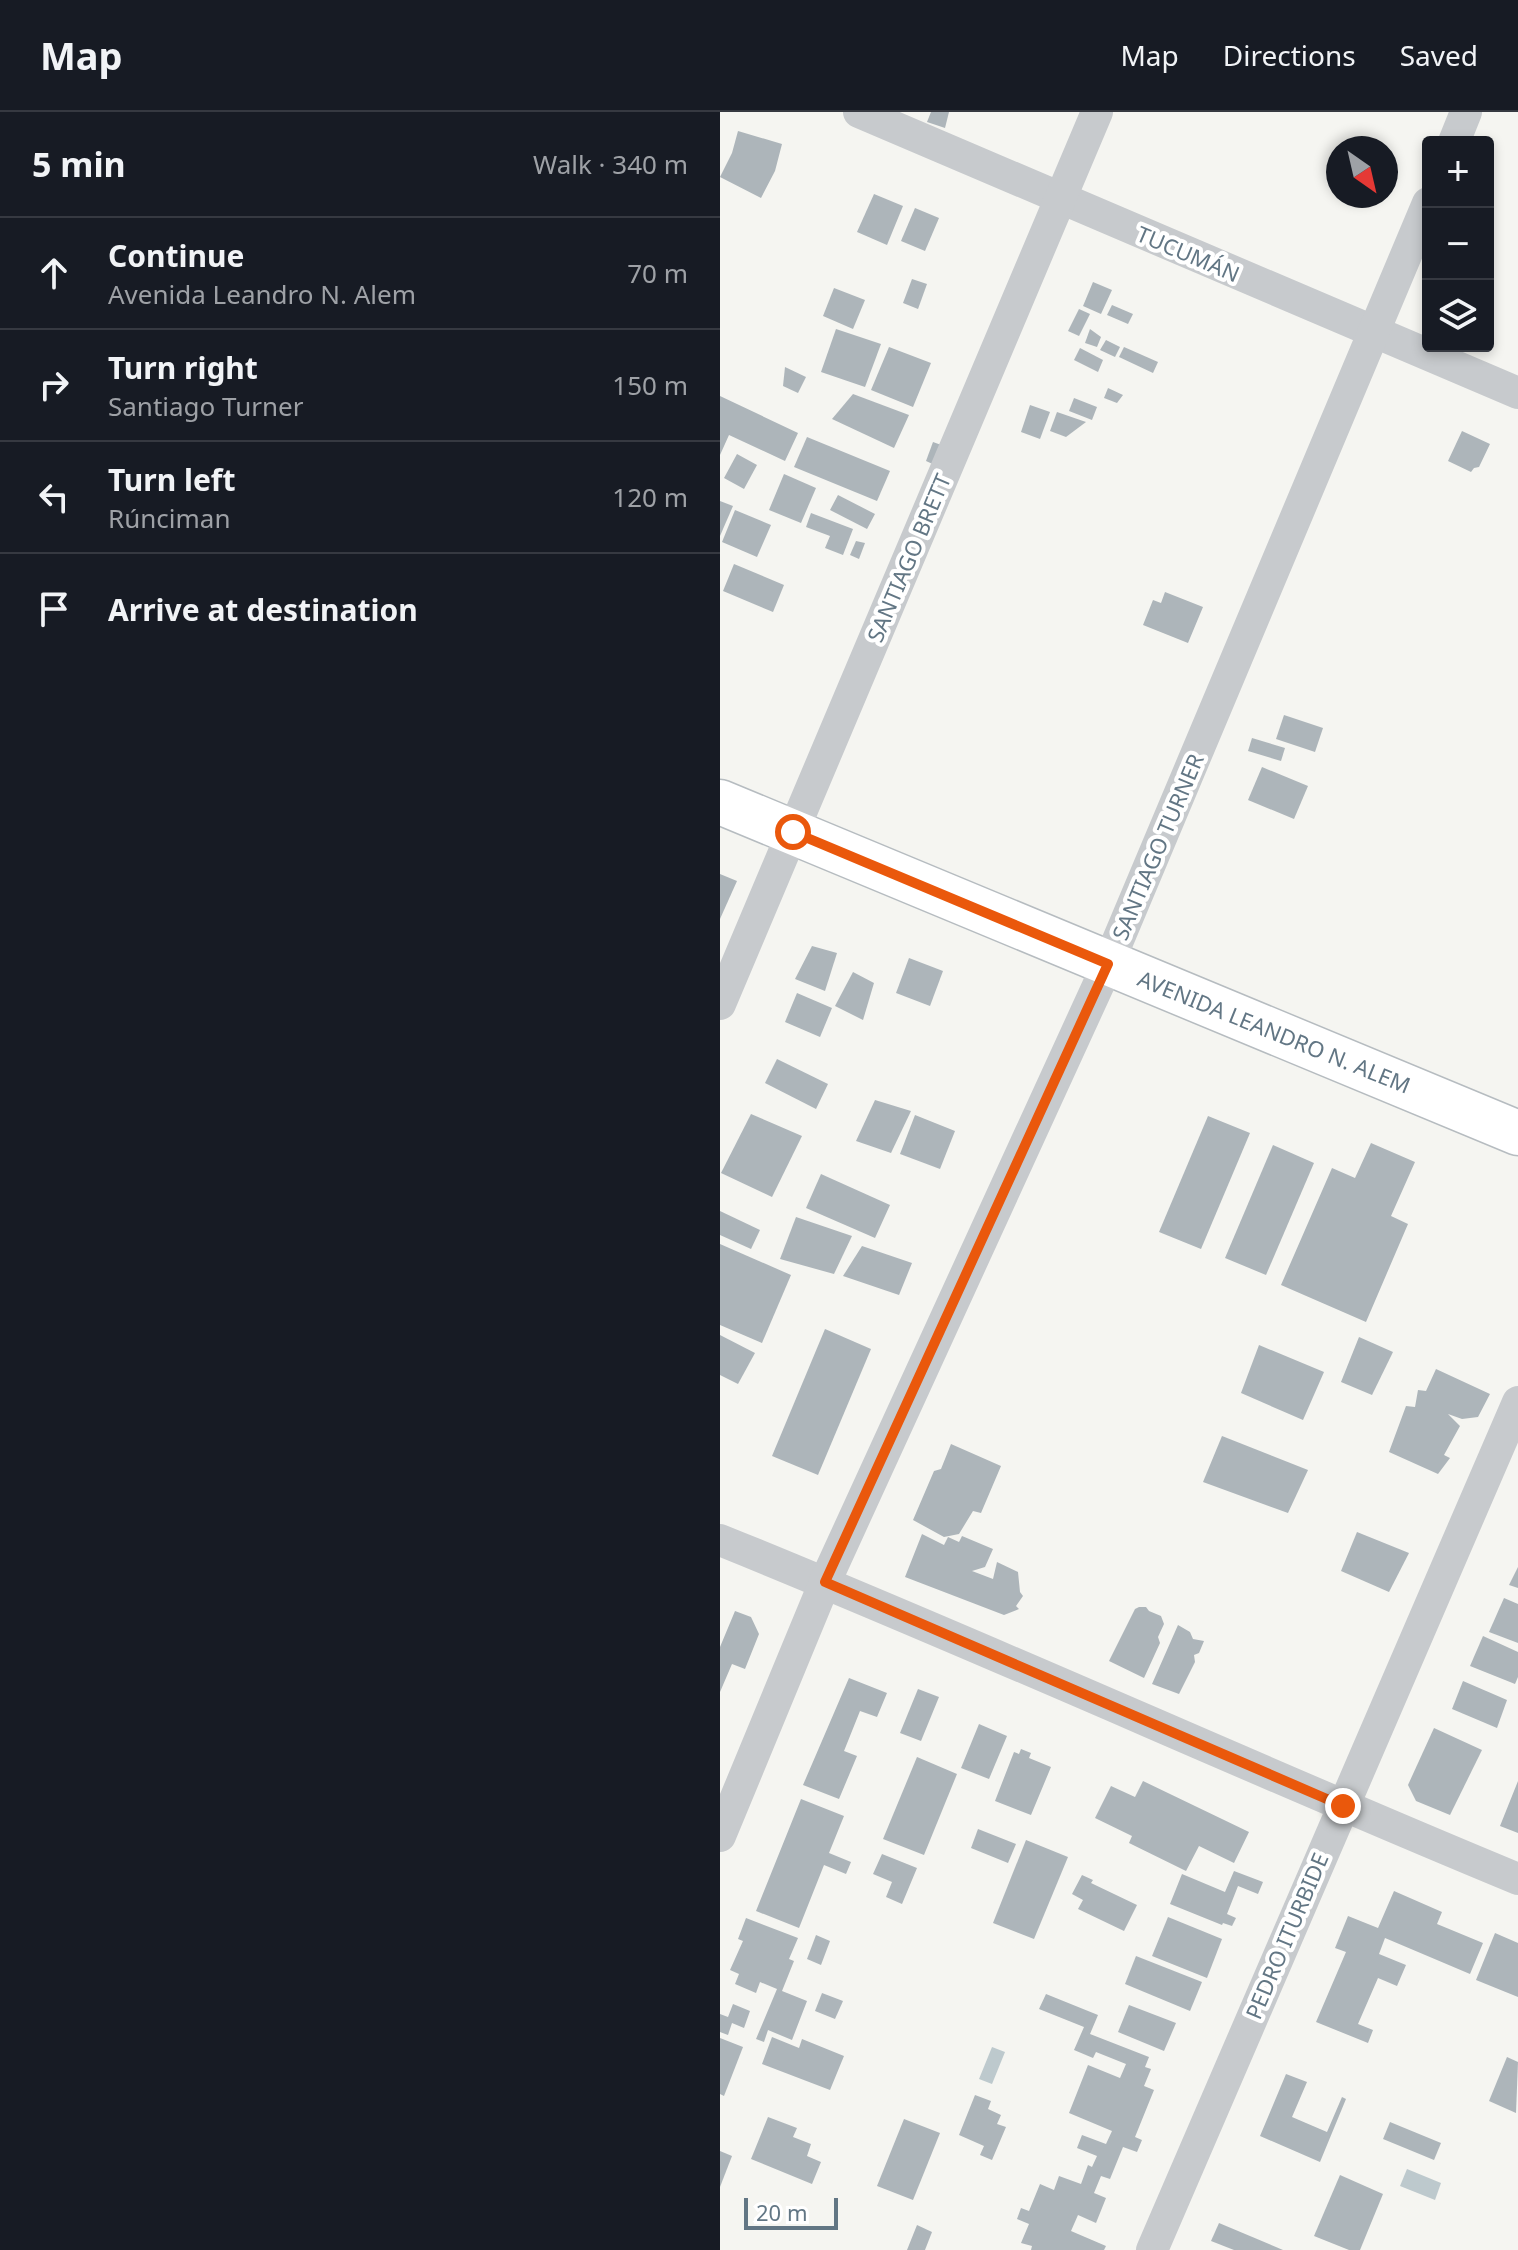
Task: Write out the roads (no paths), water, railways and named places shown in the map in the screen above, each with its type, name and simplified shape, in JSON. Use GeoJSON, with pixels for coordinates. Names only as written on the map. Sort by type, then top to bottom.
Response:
{"type":"FeatureCollection","features":[{"type":"Feature","properties":{"kind":"main road","name":"AVENIDA LEANDRO N. ALEM"},"geometry":{"type":"LineString","coordinates":[[720,802],[1518,1133]]}},
{"type":"Feature","properties":{"kind":"street","name":"TUCUMÁN"},"geometry":{"type":"LineString","coordinates":[[859,112],[1518,393]]}},
{"type":"Feature","properties":{"kind":"street","name":"SANTIAGO BRETT"},"geometry":{"type":"LineString","coordinates":[[720,1004],[1097,112]]}},
{"type":"Feature","properties":{"kind":"street"},"geometry":{"type":"LineString","coordinates":[[1456,136],[1466,112]]}},
{"type":"Feature","properties":{"kind":"street","name":"SANTIAGO TURNER"},"geometry":{"type":"LineString","coordinates":[[720,1836],[825,1582],[1108,964],[1426,208]]}},
{"type":"Feature","properties":{"kind":"street","name":"PEDRO ITURBIDE"},"geometry":{"type":"LineString","coordinates":[[1152,2250],[1518,1402]]}},
{"type":"Feature","properties":{"kind":"street"},"geometry":{"type":"LineString","coordinates":[[720,1540],[1518,1879]]}}]}
